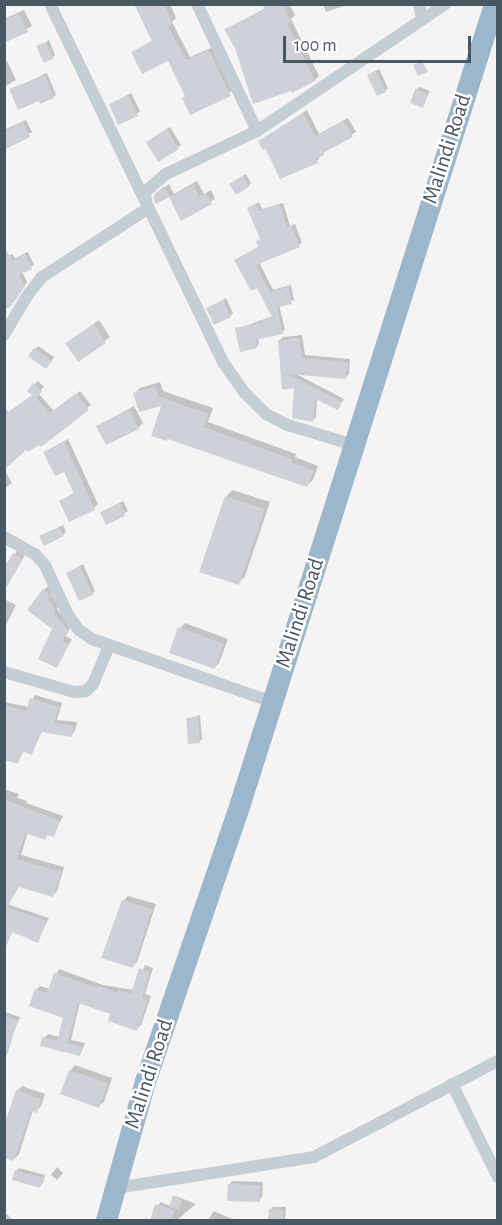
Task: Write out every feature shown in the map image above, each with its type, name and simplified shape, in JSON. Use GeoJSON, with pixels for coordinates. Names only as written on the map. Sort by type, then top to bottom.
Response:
{"type":"FeatureCollection","features":[{"type":"Feature","properties":{"kind":"highway","name":"Malindi Road"},"geometry":{"type":"LineString","coordinates":[[106,1221],[145,1081],[220,864],[494,4]]}},
{"type":"Feature","properties":{"kind":"street"},"geometry":{"type":"LineString","coordinates":[[50,4],[147,209],[223,362],[244,392],[266,414],[354,445]]}},
{"type":"Feature","properties":{"kind":"street"},"geometry":{"type":"LineString","coordinates":[[197,4],[257,131]]}},
{"type":"Feature","properties":{"kind":"street"},"geometry":{"type":"LineString","coordinates":[[419,4],[422,20]]}},
{"type":"Feature","properties":{"kind":"street"},"geometry":{"type":"LineString","coordinates":[[147,209],[146,192],[166,174],[257,131],[445,4]]}},
{"type":"Feature","properties":{"kind":"street"},"geometry":{"type":"LineString","coordinates":[[4,335],[27,296],[42,277],[147,209]]}},
{"type":"Feature","properties":{"kind":"street"},"geometry":{"type":"LineString","coordinates":[[4,537],[35,554],[45,566],[68,615],[79,630],[109,646],[272,702]]}},
{"type":"Feature","properties":{"kind":"street"},"geometry":{"type":"LineString","coordinates":[[4,672],[74,692],[86,691],[93,684],[109,646]]}},
{"type":"Feature","properties":{"kind":"street"},"geometry":{"type":"LineString","coordinates":[[116,1188],[314,1157],[498,1061]]}},
{"type":"Feature","properties":{"kind":"street"},"geometry":{"type":"LineString","coordinates":[[452,1084],[498,1177]]}},
{"type":"Feature","properties":{"kind":"building"},"geometry":{"type":"Polygon","coordinates":[[[134,4],[164,4],[173,24],[168,26],[186,60],[209,50],[231,96],[190,115],[182,98],[185,96],[168,61],[142,74],[131,52],[152,41],[134,4]]]}},
{"type":"Feature","properties":{"kind":"building"},"geometry":{"type":"Polygon","coordinates":[[[262,4],[282,4],[291,21],[287,23],[315,81],[292,93],[291,91],[253,104],[235,48],[224,29],[265,10],[262,4]]]}},
{"type":"Feature","properties":{"kind":"building"},"geometry":{"type":"Polygon","coordinates":[[[19,14],[28,32],[4,43],[4,20],[19,14]]]}},
{"type":"Feature","properties":{"kind":"building"},"geometry":{"type":"Polygon","coordinates":[[[46,42],[53,59],[44,63],[36,46],[46,42]]]}},
{"type":"Feature","properties":{"kind":"building"},"geometry":{"type":"Polygon","coordinates":[[[422,61],[428,72],[418,76],[413,65],[422,61]]]}},
{"type":"Feature","properties":{"kind":"building"},"geometry":{"type":"Polygon","coordinates":[[[376,71],[386,92],[377,96],[367,75],[376,71]]]}},
{"type":"Feature","properties":{"kind":"building"},"geometry":{"type":"Polygon","coordinates":[[[45,75],[54,98],[40,104],[39,101],[18,110],[9,89],[45,75]]]}},
{"type":"Feature","properties":{"kind":"building"},"geometry":{"type":"Polygon","coordinates":[[[415,89],[428,94],[423,108],[410,103],[415,89]]]}},
{"type":"Feature","properties":{"kind":"building"},"geometry":{"type":"Polygon","coordinates":[[[128,95],[138,116],[118,125],[109,104],[128,95]]]}},
{"type":"Feature","properties":{"kind":"building"},"geometry":{"type":"Polygon","coordinates":[[[303,113],[315,136],[344,120],[353,137],[323,153],[324,155],[316,159],[318,163],[280,179],[265,148],[263,150],[258,141],[303,113]]]}},
{"type":"Feature","properties":{"kind":"building"},"geometry":{"type":"Polygon","coordinates":[[[23,122],[30,137],[4,150],[4,132],[23,122]]]}},
{"type":"Feature","properties":{"kind":"building"},"geometry":{"type":"Polygon","coordinates":[[[167,129],[179,149],[158,162],[146,142],[167,129]]]}},
{"type":"Feature","properties":{"kind":"building"},"geometry":{"type":"Polygon","coordinates":[[[243,176],[249,187],[236,195],[229,184],[243,176]]]}},
{"type":"Feature","properties":{"kind":"building"},"geometry":{"type":"Polygon","coordinates":[[[193,185],[199,197],[206,193],[212,204],[181,221],[169,197],[156,204],[154,201],[154,195],[164,186],[170,197],[193,185]]]}},
{"type":"Feature","properties":{"kind":"building"},"geometry":{"type":"Polygon","coordinates":[[[256,204],[259,211],[280,204],[287,228],[292,226],[300,247],[256,265],[270,292],[288,287],[292,304],[277,307],[283,334],[255,340],[257,348],[240,352],[235,328],[263,322],[272,317],[257,288],[251,291],[234,260],[258,247],[256,241],[260,239],[247,208],[256,204]]]}},
{"type":"Feature","properties":{"kind":"building"},"geometry":{"type":"Polygon","coordinates":[[[4,246],[12,260],[25,254],[32,269],[19,275],[25,286],[11,306],[4,310],[4,246]]]}},
{"type":"Feature","properties":{"kind":"building"},"geometry":{"type":"Polygon","coordinates":[[[223,300],[231,317],[214,325],[206,308],[223,300]]]}},
{"type":"Feature","properties":{"kind":"building"},"geometry":{"type":"Polygon","coordinates":[[[94,324],[106,343],[78,362],[65,343],[94,324]]]}},
{"type":"Feature","properties":{"kind":"building"},"geometry":{"type":"Polygon","coordinates":[[[299,338],[302,358],[348,362],[346,379],[288,374],[342,402],[338,410],[315,399],[313,422],[292,418],[294,388],[282,390],[278,340],[299,338]]]}},
{"type":"Feature","properties":{"kind":"building"},"geometry":{"type":"Polygon","coordinates":[[[34,348],[52,361],[46,369],[28,356],[34,348]]]}},
{"type":"Feature","properties":{"kind":"building"},"geometry":{"type":"Polygon","coordinates":[[[33,383],[42,391],[36,398],[50,413],[76,393],[89,410],[41,447],[39,445],[28,452],[26,450],[4,470],[4,415],[32,395],[27,391],[33,383]]]}},
{"type":"Feature","properties":{"kind":"building"},"geometry":{"type":"Polygon","coordinates":[[[155,386],[158,396],[208,414],[204,427],[292,459],[291,462],[314,471],[307,487],[168,439],[167,441],[151,436],[161,406],[139,412],[133,393],[155,386]]]}},
{"type":"Feature","properties":{"kind":"building"},"geometry":{"type":"Polygon","coordinates":[[[129,409],[139,429],[106,445],[96,426],[129,409]]]}},
{"type":"Feature","properties":{"kind":"building"},"geometry":{"type":"Polygon","coordinates":[[[64,442],[95,510],[69,522],[59,501],[74,494],[64,472],[55,476],[43,452],[64,442]]]}},
{"type":"Feature","properties":{"kind":"building"},"geometry":{"type":"Polygon","coordinates":[[[225,496],[265,509],[239,585],[199,572],[225,496]]]}},
{"type":"Feature","properties":{"kind":"building"},"geometry":{"type":"Polygon","coordinates":[[[120,503],[125,516],[106,525],[100,512],[120,503]]]}},
{"type":"Feature","properties":{"kind":"building"},"geometry":{"type":"Polygon","coordinates":[[[59,527],[64,536],[44,546],[39,536],[59,527]]]}},
{"type":"Feature","properties":{"kind":"building"},"geometry":{"type":"Polygon","coordinates":[[[13,553],[22,559],[4,589],[4,568],[13,553]]]}},
{"type":"Feature","properties":{"kind":"building"},"geometry":{"type":"Polygon","coordinates":[[[80,566],[93,595],[79,601],[66,573],[80,566]]]}},
{"type":"Feature","properties":{"kind":"building"},"geometry":{"type":"Polygon","coordinates":[[[43,589],[49,594],[48,599],[56,610],[53,613],[69,631],[62,641],[69,644],[57,668],[38,659],[52,629],[27,610],[43,589]]]}},
{"type":"Feature","properties":{"kind":"building"},"geometry":{"type":"Polygon","coordinates":[[[178,627],[224,644],[215,669],[169,653],[178,627]]]}},
{"type":"Feature","properties":{"kind":"building"},"geometry":{"type":"Polygon","coordinates":[[[30,698],[59,707],[54,723],[74,726],[72,737],[40,732],[32,755],[22,751],[18,764],[4,760],[4,705],[26,711],[30,698]]]}},
{"type":"Feature","properties":{"kind":"building"},"geometry":{"type":"Polygon","coordinates":[[[198,717],[200,743],[188,744],[186,718],[198,717]]]}},
{"type":"Feature","properties":{"kind":"building"},"geometry":{"type":"Polygon","coordinates":[[[4,799],[60,821],[54,837],[47,835],[45,840],[25,833],[17,859],[61,872],[53,897],[19,887],[7,907],[47,921],[38,943],[12,932],[5,949],[4,799]]]}},
{"type":"Feature","properties":{"kind":"building"},"geometry":{"type":"Polygon","coordinates":[[[122,900],[152,909],[133,968],[101,958],[122,900]]]}},
{"type":"Feature","properties":{"kind":"building"},"geometry":{"type":"Polygon","coordinates":[[[139,968],[150,972],[142,998],[148,1000],[137,1031],[108,1021],[110,1014],[78,1003],[68,1043],[82,1047],[80,1056],[40,1046],[42,1037],[57,1041],[63,1018],[29,1006],[35,989],[47,993],[54,973],[98,988],[99,986],[118,993],[119,990],[131,994],[139,968]]]}},
{"type":"Feature","properties":{"kind":"building"},"geometry":{"type":"Polygon","coordinates":[[[4,1016],[18,1020],[7,1055],[4,1054],[4,1016]]]}},
{"type":"Feature","properties":{"kind":"building"},"geometry":{"type":"Polygon","coordinates":[[[69,1070],[108,1083],[99,1108],[60,1094],[69,1070]]]}},
{"type":"Feature","properties":{"kind":"building"},"geometry":{"type":"Polygon","coordinates":[[[16,1090],[41,1099],[37,1113],[31,1111],[14,1161],[4,1158],[4,1125],[16,1090]]]}},
{"type":"Feature","properties":{"kind":"building"},"geometry":{"type":"Polygon","coordinates":[[[15,1170],[43,1178],[40,1188],[12,1180],[15,1170]]]}},
{"type":"Feature","properties":{"kind":"building"},"geometry":{"type":"Polygon","coordinates":[[[228,1184],[260,1185],[260,1202],[227,1201],[228,1184]]]}},
{"type":"Feature","properties":{"kind":"building"},"geometry":{"type":"Polygon","coordinates":[[[173,1195],[182,1200],[179,1210],[169,1207],[173,1195]]]}},
{"type":"Feature","properties":{"kind":"building"},"geometry":{"type":"Polygon","coordinates":[[[155,1204],[174,1210],[171,1221],[150,1221],[155,1204]]]}},
{"type":"Feature","properties":{"kind":"building"},"geometry":{"type":"Polygon","coordinates":[[[269,1209],[283,1210],[283,1221],[268,1221],[269,1209]]]}}]}
